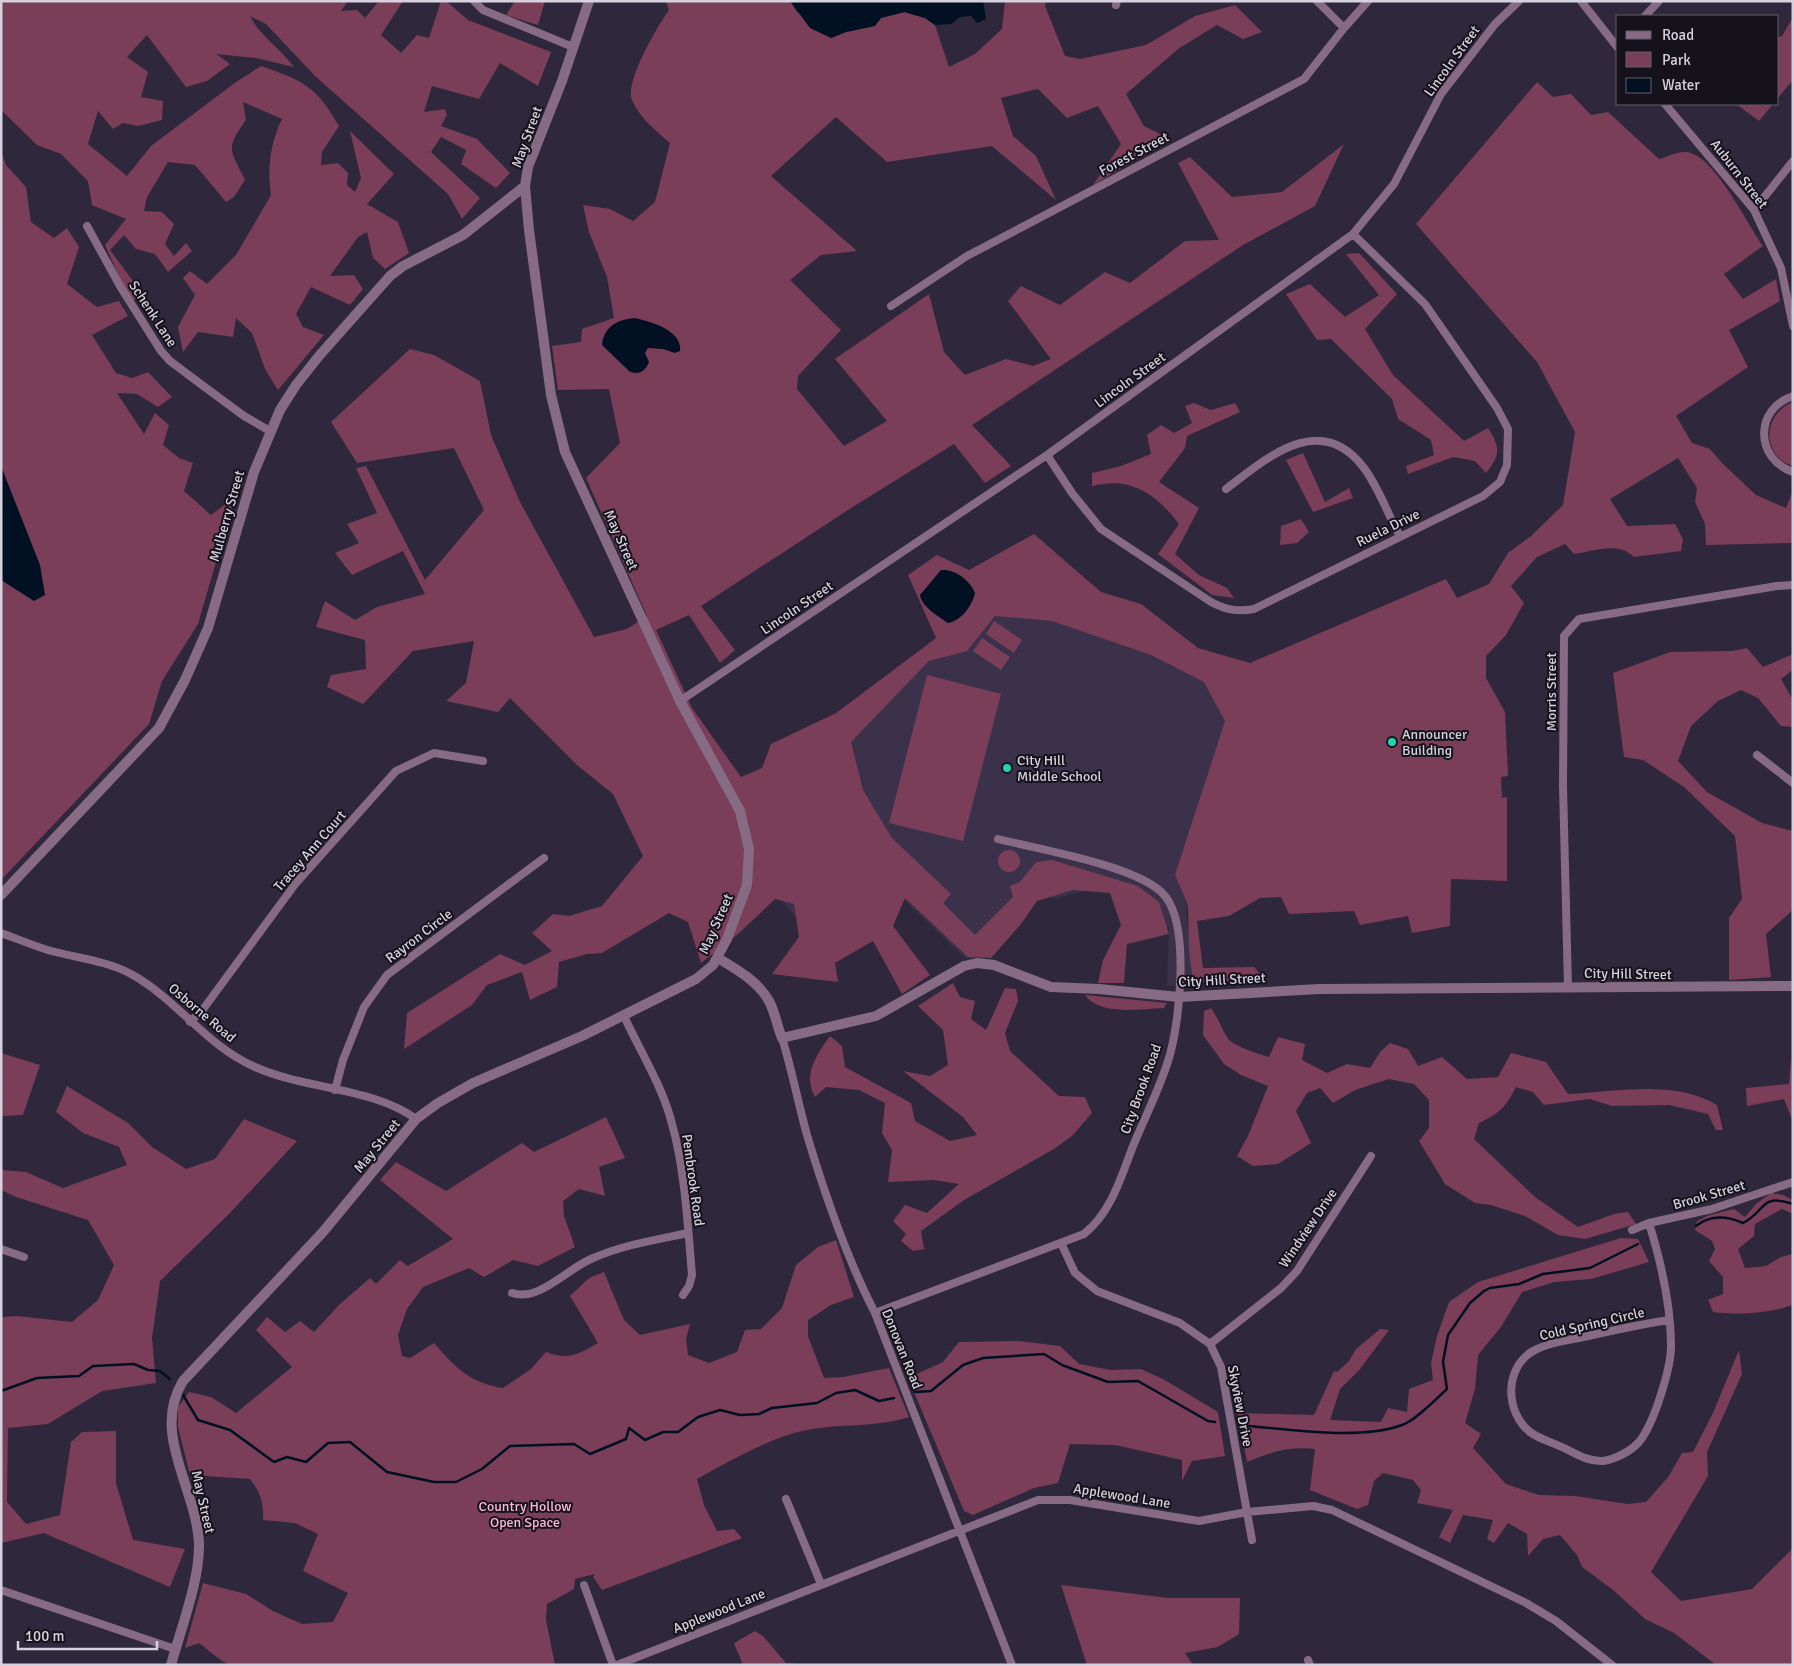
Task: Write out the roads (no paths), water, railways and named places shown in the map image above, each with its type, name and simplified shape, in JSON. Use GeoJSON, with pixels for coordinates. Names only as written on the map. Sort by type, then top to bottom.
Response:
{"type":"FeatureCollection","features":[{"type":"Feature","properties":{"kind":"street"},"geometry":{"type":"LineString","coordinates":[[474,1],[483,10],[573,47]]}},
{"type":"Feature","properties":{"kind":"street","name":"May Street"},"geometry":{"type":"LineString","coordinates":[[171,1665],[196,1573],[199,1542],[170,1425],[171,1407],[177,1391],[208,1353],[335,1218],[416,1120],[438,1103],[473,1083],[624,1016],[704,974],[718,958],[747,885],[749,849],[740,811],[680,701],[565,452],[551,395],[525,186],[528,167],[557,95],[589,1]]}},
{"type":"Feature","properties":{"kind":"street"},"geometry":{"type":"LineString","coordinates":[[1317,1],[1344,28]]}},
{"type":"Feature","properties":{"kind":"street","name":"Forest Street"},"geometry":{"type":"LineString","coordinates":[[891,306],[967,256],[1304,79],[1368,1]]}},
{"type":"Feature","properties":{"kind":"street","name":"Lincoln Street"},"geometry":{"type":"LineString","coordinates":[[680,701],[1047,455],[1353,234],[1394,184],[1441,94],[1495,24],[1519,1]]}},
{"type":"Feature","properties":{"kind":"street"},"geometry":{"type":"LineString","coordinates":[[1581,1],[1616,45]]}},
{"type":"Feature","properties":{"kind":"street"},"geometry":{"type":"LineString","coordinates":[[1646,15],[1659,1]]}},
{"type":"Feature","properties":{"kind":"street","name":"Auburn Street"},"geometry":{"type":"LineString","coordinates":[[1666,105],[1754,210],[1781,268],[1793,326]]}},
{"type":"Feature","properties":{"kind":"street"},"geometry":{"type":"LineString","coordinates":[[1754,210],[1793,161]]}},
{"type":"Feature","properties":{"kind":"street","name":"Mulberry Street"},"geometry":{"type":"LineString","coordinates":[[1,895],[67,823],[148,740],[169,712],[213,615],[254,472],[270,431],[304,374],[390,276],[403,266],[463,236],[525,186]]}},
{"type":"Feature","properties":{"kind":"street","name":"Schenk Lane"},"geometry":{"type":"LineString","coordinates":[[87,226],[120,286],[160,351],[208,390],[270,431]]}},
{"type":"Feature","properties":{"kind":"street","name":"Ruela Drive"},"geometry":{"type":"LineString","coordinates":[[1047,455],[1072,494],[1101,529],[1211,602],[1230,610],[1254,609],[1483,496],[1500,482],[1507,465],[1508,429],[1497,408],[1425,304],[1353,234]]}},
{"type":"Feature","properties":{"kind":"street"},"geometry":{"type":"LineString","coordinates":[[1793,396],[1782,401],[1768,415],[1763,434],[1768,452],[1776,463],[1793,472]]}},
{"type":"Feature","properties":{"kind":"street"},"geometry":{"type":"LineString","coordinates":[[1226,490],[1266,460],[1296,444],[1312,440],[1330,442],[1348,452],[1364,468],[1400,536]]}},
{"type":"Feature","properties":{"kind":"street","name":"Morris Street"},"geometry":{"type":"LineString","coordinates":[[1568,987],[1563,786],[1564,636],[1579,620],[1777,586],[1793,585]]}},
{"type":"Feature","properties":{"kind":"street","name":"Tracey Ann Court"},"geometry":{"type":"LineString","coordinates":[[190,1022],[204,1008],[296,883],[396,771],[434,753],[483,761]]}},
{"type":"Feature","properties":{"kind":"street"},"geometry":{"type":"LineString","coordinates":[[1757,755],[1793,783]]}},
{"type":"Feature","properties":{"kind":"street","name":"City Brook Road"},"geometry":{"type":"LineString","coordinates":[[875,1313],[1084,1234],[1098,1223],[1111,1200],[1169,1058],[1180,997],[1178,925],[1166,897],[1155,886],[1127,873],[998,839]]}},
{"type":"Feature","properties":{"kind":"street","name":"Rayron Circle"},"geometry":{"type":"LineString","coordinates":[[335,1090],[343,1060],[364,1007],[387,975],[544,858]]}},
{"type":"Feature","properties":{"kind":"street","name":"Osborne Road"},"geometry":{"type":"LineString","coordinates":[[1,933],[131,974],[162,996],[216,1045],[254,1067],[277,1076],[394,1106],[416,1120]]}},
{"type":"Feature","properties":{"kind":"street"},"geometry":{"type":"LineString","coordinates":[[718,958],[741,973],[763,992],[770,1003],[782,1038]]}},
{"type":"Feature","properties":{"kind":"street","name":"City Hill Street"},"geometry":{"type":"LineString","coordinates":[[782,1038],[876,1016],[964,966],[976,963],[994,965],[1051,987],[1099,989],[1180,997],[1319,989],[1568,987],[1678,989],[1793,986]]}},
{"type":"Feature","properties":{"kind":"street","name":"Pembrook Road"},"geometry":{"type":"LineString","coordinates":[[624,1016],[672,1122],[678,1152],[692,1275],[689,1286],[683,1295]]}},
{"type":"Feature","properties":{"kind":"street","name":"Donovan Road"},"geometry":{"type":"LineString","coordinates":[[782,1038],[807,1135],[844,1245],[858,1280],[875,1313],[1012,1665]]}},
{"type":"Feature","properties":{"kind":"street","name":"Windview Drive"},"geometry":{"type":"LineString","coordinates":[[1210,1344],[1281,1288],[1297,1271],[1371,1156]]}},
{"type":"Feature","properties":{"kind":"street","name":"Brook Street"},"geometry":{"type":"LineString","coordinates":[[1632,1230],[1649,1223],[1712,1209],[1793,1182]]}},
{"type":"Feature","properties":{"kind":"street","name":"Cold Spring Circle"},"geometry":{"type":"LineString","coordinates":[[1649,1223],[1669,1320],[1670,1363],[1652,1419],[1640,1442],[1624,1454],[1603,1461],[1586,1459],[1531,1432],[1518,1418],[1511,1400],[1512,1380],[1519,1365],[1533,1351],[1559,1342],[1669,1320]]}},
{"type":"Feature","properties":{"kind":"street"},"geometry":{"type":"LineString","coordinates":[[512,1293],[528,1295],[590,1259],[629,1245],[688,1233]]}},
{"type":"Feature","properties":{"kind":"street","name":"Skyview Drive"},"geometry":{"type":"LineString","coordinates":[[1061,1243],[1075,1273],[1097,1291],[1180,1323],[1210,1344],[1221,1367],[1252,1540]]}},
{"type":"Feature","properties":{"kind":"street"},"geometry":{"type":"LineString","coordinates":[[1,1249],[24,1258]]}},
{"type":"Feature","properties":{"kind":"street"},"geometry":{"type":"LineString","coordinates":[[786,1499],[821,1584]]}},
{"type":"Feature","properties":{"kind":"street","name":"Applewood Lane"},"geometry":{"type":"LineString","coordinates":[[617,1665],[1038,1500],[1070,1500],[1199,1521],[1247,1512],[1313,1506],[1332,1510],[1526,1603],[1556,1621],[1612,1665]]}},
{"type":"Feature","properties":{"kind":"street"},"geometry":{"type":"LineString","coordinates":[[584,1585],[613,1665]]}},
{"type":"Feature","properties":{"kind":"street"},"geometry":{"type":"LineString","coordinates":[[1,1590],[175,1649]]}},
{"type":"Feature","properties":{"kind":"water"},"geometry":{"type":"Polygon","coordinates":[[[790,1],[983,1],[986,19],[977,23],[971,16],[960,17],[951,24],[935,25],[925,18],[904,12],[881,18],[875,26],[846,32],[831,38],[810,28],[790,1]]]}},
{"type":"Feature","properties":{"kind":"water"},"geometry":{"type":"Polygon","coordinates":[[[634,318],[656,324],[671,332],[680,344],[680,351],[675,353],[663,349],[648,348],[645,353],[649,362],[646,368],[638,373],[629,371],[602,345],[608,329],[616,323],[634,318]]]}},
{"type":"Feature","properties":{"kind":"water"},"geometry":{"type":"Polygon","coordinates":[[[1,466],[40,565],[45,595],[34,601],[1,580],[1,466]]]}},
{"type":"Feature","properties":{"kind":"water"},"geometry":{"type":"Polygon","coordinates":[[[941,570],[957,573],[970,584],[975,593],[965,612],[953,622],[948,623],[927,607],[920,595],[941,570]]]}},
{"type":"Feature","properties":{"kind":"waterway"},"geometry":{"type":"LineString","coordinates":[[1696,1226],[1707,1219],[1719,1217],[1743,1223],[1769,1202],[1782,1201],[1793,1204]]}},
{"type":"Feature","properties":{"kind":"waterway"},"geometry":{"type":"LineString","coordinates":[[1249,1426],[1347,1433],[1386,1430],[1407,1423],[1447,1389],[1443,1362],[1448,1335],[1470,1303],[1484,1291],[1490,1288],[1519,1284],[1543,1274],[1590,1268],[1638,1244]]}},
{"type":"Feature","properties":{"kind":"waterway"},"geometry":{"type":"LineString","coordinates":[[915,1392],[931,1391],[963,1365],[983,1358],[1044,1354],[1062,1365],[1108,1382],[1138,1381],[1208,1421],[1215,1422]]}},
{"type":"Feature","properties":{"kind":"waterway"},"geometry":{"type":"LineString","coordinates":[[1,1391],[37,1378],[79,1376],[93,1366],[134,1364],[148,1370],[160,1371],[170,1379]]}},
{"type":"Feature","properties":{"kind":"waterway"},"geometry":{"type":"LineString","coordinates":[[183,1395],[198,1420],[230,1430],[274,1462],[287,1457],[306,1462],[328,1443],[350,1442],[387,1472],[434,1482],[456,1482],[482,1469],[510,1446],[574,1444],[590,1454],[626,1439],[629,1428],[645,1440],[663,1432],[678,1432],[698,1417],[720,1410],[740,1415],[759,1414],[772,1408],[817,1403],[836,1393],[855,1390],[879,1401],[894,1398]]}},
{"type":"Feature","properties":{"kind":"place","name":"Announcer Building"},"geometry":{"type":"Point","coordinates":[1392,742]}},
{"type":"Feature","properties":{"kind":"place","name":"City Hill Middle School"},"geometry":{"type":"Point","coordinates":[1007,768]}},
{"type":"Feature","properties":{"kind":"park label","name":"Country Hollow Open Space"},"geometry":{"type":"Point","coordinates":[525,1514]}}]}
